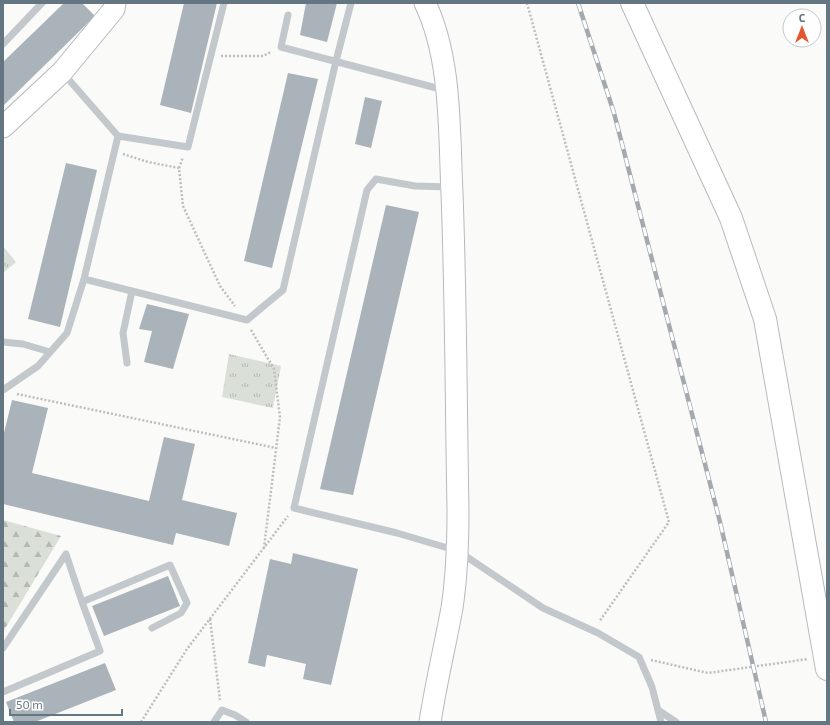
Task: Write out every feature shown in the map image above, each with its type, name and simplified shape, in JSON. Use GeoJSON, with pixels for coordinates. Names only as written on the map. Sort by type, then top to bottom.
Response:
{"type":"FeatureCollection","features":[{"type":"Feature","properties":{"kind":"main road"},"geometry":{"type":"LineString","coordinates":[[632,3],[731,218],[765,319],[826,663]]}},
{"type":"Feature","properties":{"kind":"street"},"geometry":{"type":"LineString","coordinates":[[425,3],[439,41],[449,124],[454,265],[458,550],[452,607],[430,722]]}},
{"type":"Feature","properties":{"kind":"street"},"geometry":{"type":"LineString","coordinates":[[3,128],[62,72],[111,5]]}},
{"type":"Feature","properties":{"kind":"lane"},"geometry":{"type":"LineString","coordinates":[[3,44],[42,3]]}},
{"type":"Feature","properties":{"kind":"lane"},"geometry":{"type":"LineString","coordinates":[[62,72],[118,136],[188,147],[212,56],[224,3]]}},
{"type":"Feature","properties":{"kind":"lane"},"geometry":{"type":"LineString","coordinates":[[84,279],[247,320],[283,290],[336,61],[351,3]]}},
{"type":"Feature","properties":{"kind":"lane"},"geometry":{"type":"LineString","coordinates":[[288,15],[281,48],[446,90]]}},
{"type":"Feature","properties":{"kind":"lane"},"geometry":{"type":"LineString","coordinates":[[3,390],[38,366],[67,333],[84,279],[118,136]]}},
{"type":"Feature","properties":{"kind":"lane"},"geometry":{"type":"LineString","coordinates":[[452,186],[415,186],[376,179],[368,190],[294,508],[397,533],[458,550],[543,608],[593,630],[639,657],[652,687],[661,722]]}},
{"type":"Feature","properties":{"kind":"lane"},"geometry":{"type":"LineString","coordinates":[[127,363],[123,333],[132,291]]}},
{"type":"Feature","properties":{"kind":"lane"},"geometry":{"type":"LineString","coordinates":[[3,342],[23,344],[50,352]]}},
{"type":"Feature","properties":{"kind":"lane"},"geometry":{"type":"LineString","coordinates":[[3,648],[66,554],[100,650],[3,692]]}},
{"type":"Feature","properties":{"kind":"lane"},"geometry":{"type":"LineString","coordinates":[[82,602],[170,565],[187,603],[181,613],[152,628]]}},
{"type":"Feature","properties":{"kind":"lane"},"geometry":{"type":"LineString","coordinates":[[214,722],[222,710],[235,715],[246,722]]}},
{"type":"Feature","properties":{"kind":"lane"},"geometry":{"type":"LineString","coordinates":[[658,710],[676,722]]}},
{"type":"Feature","properties":{"kind":"path"},"geometry":{"type":"LineString","coordinates":[[527,3],[669,522],[593,630]]}},
{"type":"Feature","properties":{"kind":"path"},"geometry":{"type":"LineString","coordinates":[[212,56],[263,56],[281,48]]}},
{"type":"Feature","properties":{"kind":"path"},"geometry":{"type":"LineString","coordinates":[[114,151],[148,162],[179,168],[183,206],[220,286],[245,319],[274,369],[280,417],[264,548]]}},
{"type":"Feature","properties":{"kind":"path"},"geometry":{"type":"LineString","coordinates":[[11,393],[276,448]]}},
{"type":"Feature","properties":{"kind":"path"},"geometry":{"type":"LineString","coordinates":[[141,722],[187,649],[294,508]]}},
{"type":"Feature","properties":{"kind":"path"},"geometry":{"type":"LineString","coordinates":[[210,619],[222,710]]}},
{"type":"Feature","properties":{"kind":"path"},"geometry":{"type":"LineString","coordinates":[[639,657],[708,673],[826,663]]}},
{"type":"Feature","properties":{"kind":"green space"},"geometry":{"type":"Polygon","coordinates":[[[3,246],[16,262],[3,273],[3,246]]]}},
{"type":"Feature","properties":{"kind":"green space"},"geometry":{"type":"Polygon","coordinates":[[[229,354],[281,366],[273,408],[222,397],[229,354]]]}},
{"type":"Feature","properties":{"kind":"green space"},"geometry":{"type":"Polygon","coordinates":[[[3,520],[61,536],[3,632],[3,520]]]}},
{"type":"Feature","properties":{"kind":"building"},"geometry":{"type":"Polygon","coordinates":[[[64,3],[82,3],[95,16],[3,106],[3,62],[64,3]]]}},
{"type":"Feature","properties":{"kind":"building"},"geometry":{"type":"Polygon","coordinates":[[[184,3],[217,3],[191,113],[160,105],[184,3]]]}},
{"type":"Feature","properties":{"kind":"building"},"geometry":{"type":"Polygon","coordinates":[[[306,3],[337,3],[327,42],[300,35],[306,3]]]}},
{"type":"Feature","properties":{"kind":"building"},"geometry":{"type":"Polygon","coordinates":[[[288,73],[318,79],[272,268],[244,261],[288,73]]]}},
{"type":"Feature","properties":{"kind":"building"},"geometry":{"type":"Polygon","coordinates":[[[365,97],[382,101],[371,148],[355,144],[365,97]]]}},
{"type":"Feature","properties":{"kind":"building"},"geometry":{"type":"Polygon","coordinates":[[[66,163],[97,170],[60,327],[28,319],[66,163]]]}},
{"type":"Feature","properties":{"kind":"building"},"geometry":{"type":"Polygon","coordinates":[[[386,205],[419,212],[353,495],[320,489],[386,205]]]}},
{"type":"Feature","properties":{"kind":"building"},"geometry":{"type":"Polygon","coordinates":[[[147,304],[189,314],[173,369],[144,362],[152,331],[139,329],[147,304]]]}},
{"type":"Feature","properties":{"kind":"building"},"geometry":{"type":"Polygon","coordinates":[[[12,400],[48,408],[32,473],[149,501],[164,437],[195,444],[182,500],[237,513],[229,546],[176,533],[173,545],[3,504],[3,437],[12,400]]]}},
{"type":"Feature","properties":{"kind":"building"},"geometry":{"type":"Polygon","coordinates":[[[293,553],[358,569],[331,685],[303,679],[306,664],[267,655],[265,667],[248,663],[270,559],[291,564],[293,553]]]}},
{"type":"Feature","properties":{"kind":"building"},"geometry":{"type":"Polygon","coordinates":[[[168,576],[180,606],[104,636],[92,606],[168,576]]]}},
{"type":"Feature","properties":{"kind":"building"},"geometry":{"type":"Polygon","coordinates":[[[105,663],[116,690],[35,722],[14,722],[6,702],[105,663]]]}},
{"type":"Feature","properties":{"kind":"railway"},"geometry":{"type":"LineString","coordinates":[[578,3],[614,113],[720,522],[766,722]]}}]}
